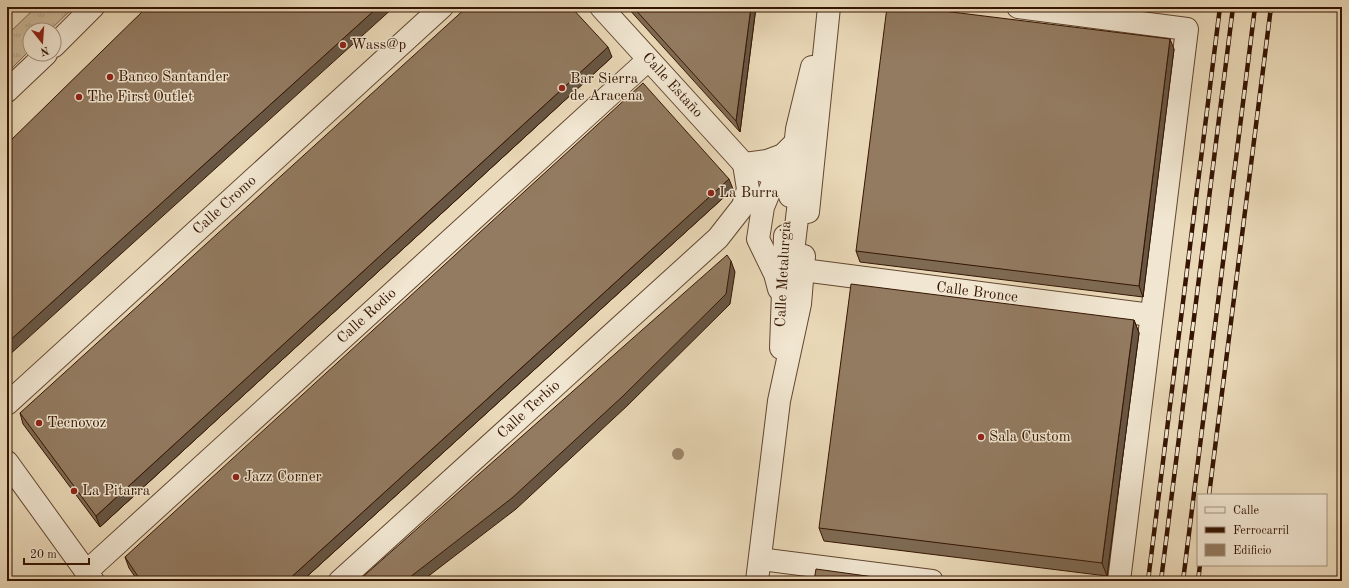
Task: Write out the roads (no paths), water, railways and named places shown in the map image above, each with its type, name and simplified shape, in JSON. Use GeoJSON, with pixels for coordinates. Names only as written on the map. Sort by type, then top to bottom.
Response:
{"type":"FeatureCollection","features":[{"type":"Feature","properties":{"kind":"street"},"geometry":{"type":"LineString","coordinates":[[62,38],[93,7]]}},
{"type":"Feature","properties":{"kind":"street","name":"Calle Cromo"},"geometry":{"type":"LineString","coordinates":[[7,404],[442,7]]}},
{"type":"Feature","properties":{"kind":"street","name":"Calle Estaño"},"geometry":{"type":"LineString","coordinates":[[601,7],[744,164]]}},
{"type":"Feature","properties":{"kind":"street","name":"Calle Metalurgia"},"geometry":{"type":"LineString","coordinates":[[757,581],[779,401],[788,177],[796,144],[797,129],[826,7]]}},
{"type":"Feature","properties":{"kind":"street","name":"Calle Metalurgia"},"geometry":{"type":"LineString","coordinates":[[779,401],[800,304],[829,7]]}},
{"type":"Feature","properties":{"kind":"street"},"geometry":{"type":"LineString","coordinates":[[1018,7],[1187,29],[1119,581]]}},
{"type":"Feature","properties":{"kind":"street","name":"Calle Rodio"},"geometry":{"type":"LineString","coordinates":[[89,576],[648,60]]}},
{"type":"Feature","properties":{"kind":"street"},"geometry":{"type":"LineString","coordinates":[[7,90],[37,62]]}},
{"type":"Feature","properties":{"kind":"street"},"geometry":{"type":"LineString","coordinates":[[744,164],[767,161],[783,155],[796,144]]}},
{"type":"Feature","properties":{"kind":"street"},"geometry":{"type":"LineString","coordinates":[[744,164],[788,177],[800,193],[793,252],[803,270]]}},
{"type":"Feature","properties":{"kind":"street","name":"Calle Terbio"},"geometry":{"type":"LineString","coordinates":[[340,581],[718,238],[743,206],[748,189],[744,164]]}},
{"type":"Feature","properties":{"kind":"street"},"geometry":{"type":"LineString","coordinates":[[782,300],[775,274],[758,239],[762,207],[772,185],[788,177]]}},
{"type":"Feature","properties":{"kind":"street"},"geometry":{"type":"LineString","coordinates":[[718,238],[745,232],[758,239]]}},
{"type":"Feature","properties":{"kind":"street","name":"Calle Bronce"},"geometry":{"type":"LineString","coordinates":[[803,270],[1151,315]]}},
{"type":"Feature","properties":{"kind":"street"},"geometry":{"type":"LineString","coordinates":[[7,462],[89,576]]}},
{"type":"Feature","properties":{"kind":"street"},"geometry":{"type":"LineString","coordinates":[[760,559],[932,581]]}},
{"type":"Feature","properties":{"kind":"railway"},"geometry":{"type":"LineString","coordinates":[[1148,581],[1220,7]]}},
{"type":"Feature","properties":{"kind":"railway"},"geometry":{"type":"LineString","coordinates":[[1161,581],[1233,7]]}},
{"type":"Feature","properties":{"kind":"railway"},"geometry":{"type":"LineString","coordinates":[[1183,581],[1255,7]]}},
{"type":"Feature","properties":{"kind":"railway"},"geometry":{"type":"LineString","coordinates":[[1209,494],[1271,7]]}},
{"type":"Feature","properties":{"kind":"railway"},"geometry":{"type":"LineString","coordinates":[[1198,581],[1200,566]]}},
{"type":"Feature","properties":{"kind":"place","name":"Wass@p"},"geometry":{"type":"Point","coordinates":[343,45]}},
{"type":"Feature","properties":{"kind":"place","name":"Banco Santander"},"geometry":{"type":"Point","coordinates":[110,77]}},
{"type":"Feature","properties":{"kind":"place","name":"Bar Sierra de Aracena"},"geometry":{"type":"Point","coordinates":[562,88]}},
{"type":"Feature","properties":{"kind":"place","name":"The First Outlet"},"geometry":{"type":"Point","coordinates":[79,97]}},
{"type":"Feature","properties":{"kind":"place","name":"La Burra"},"geometry":{"type":"Point","coordinates":[711,193]}},
{"type":"Feature","properties":{"kind":"place","name":"Tecnovoz"},"geometry":{"type":"Point","coordinates":[39,423]}},
{"type":"Feature","properties":{"kind":"place","name":"Sala Custom"},"geometry":{"type":"Point","coordinates":[981,437]}},
{"type":"Feature","properties":{"kind":"place","name":"Jazz Corner"},"geometry":{"type":"Point","coordinates":[236,477]}},
{"type":"Feature","properties":{"kind":"place","name":"La Pitarra"},"geometry":{"type":"Point","coordinates":[74,491]}}]}
